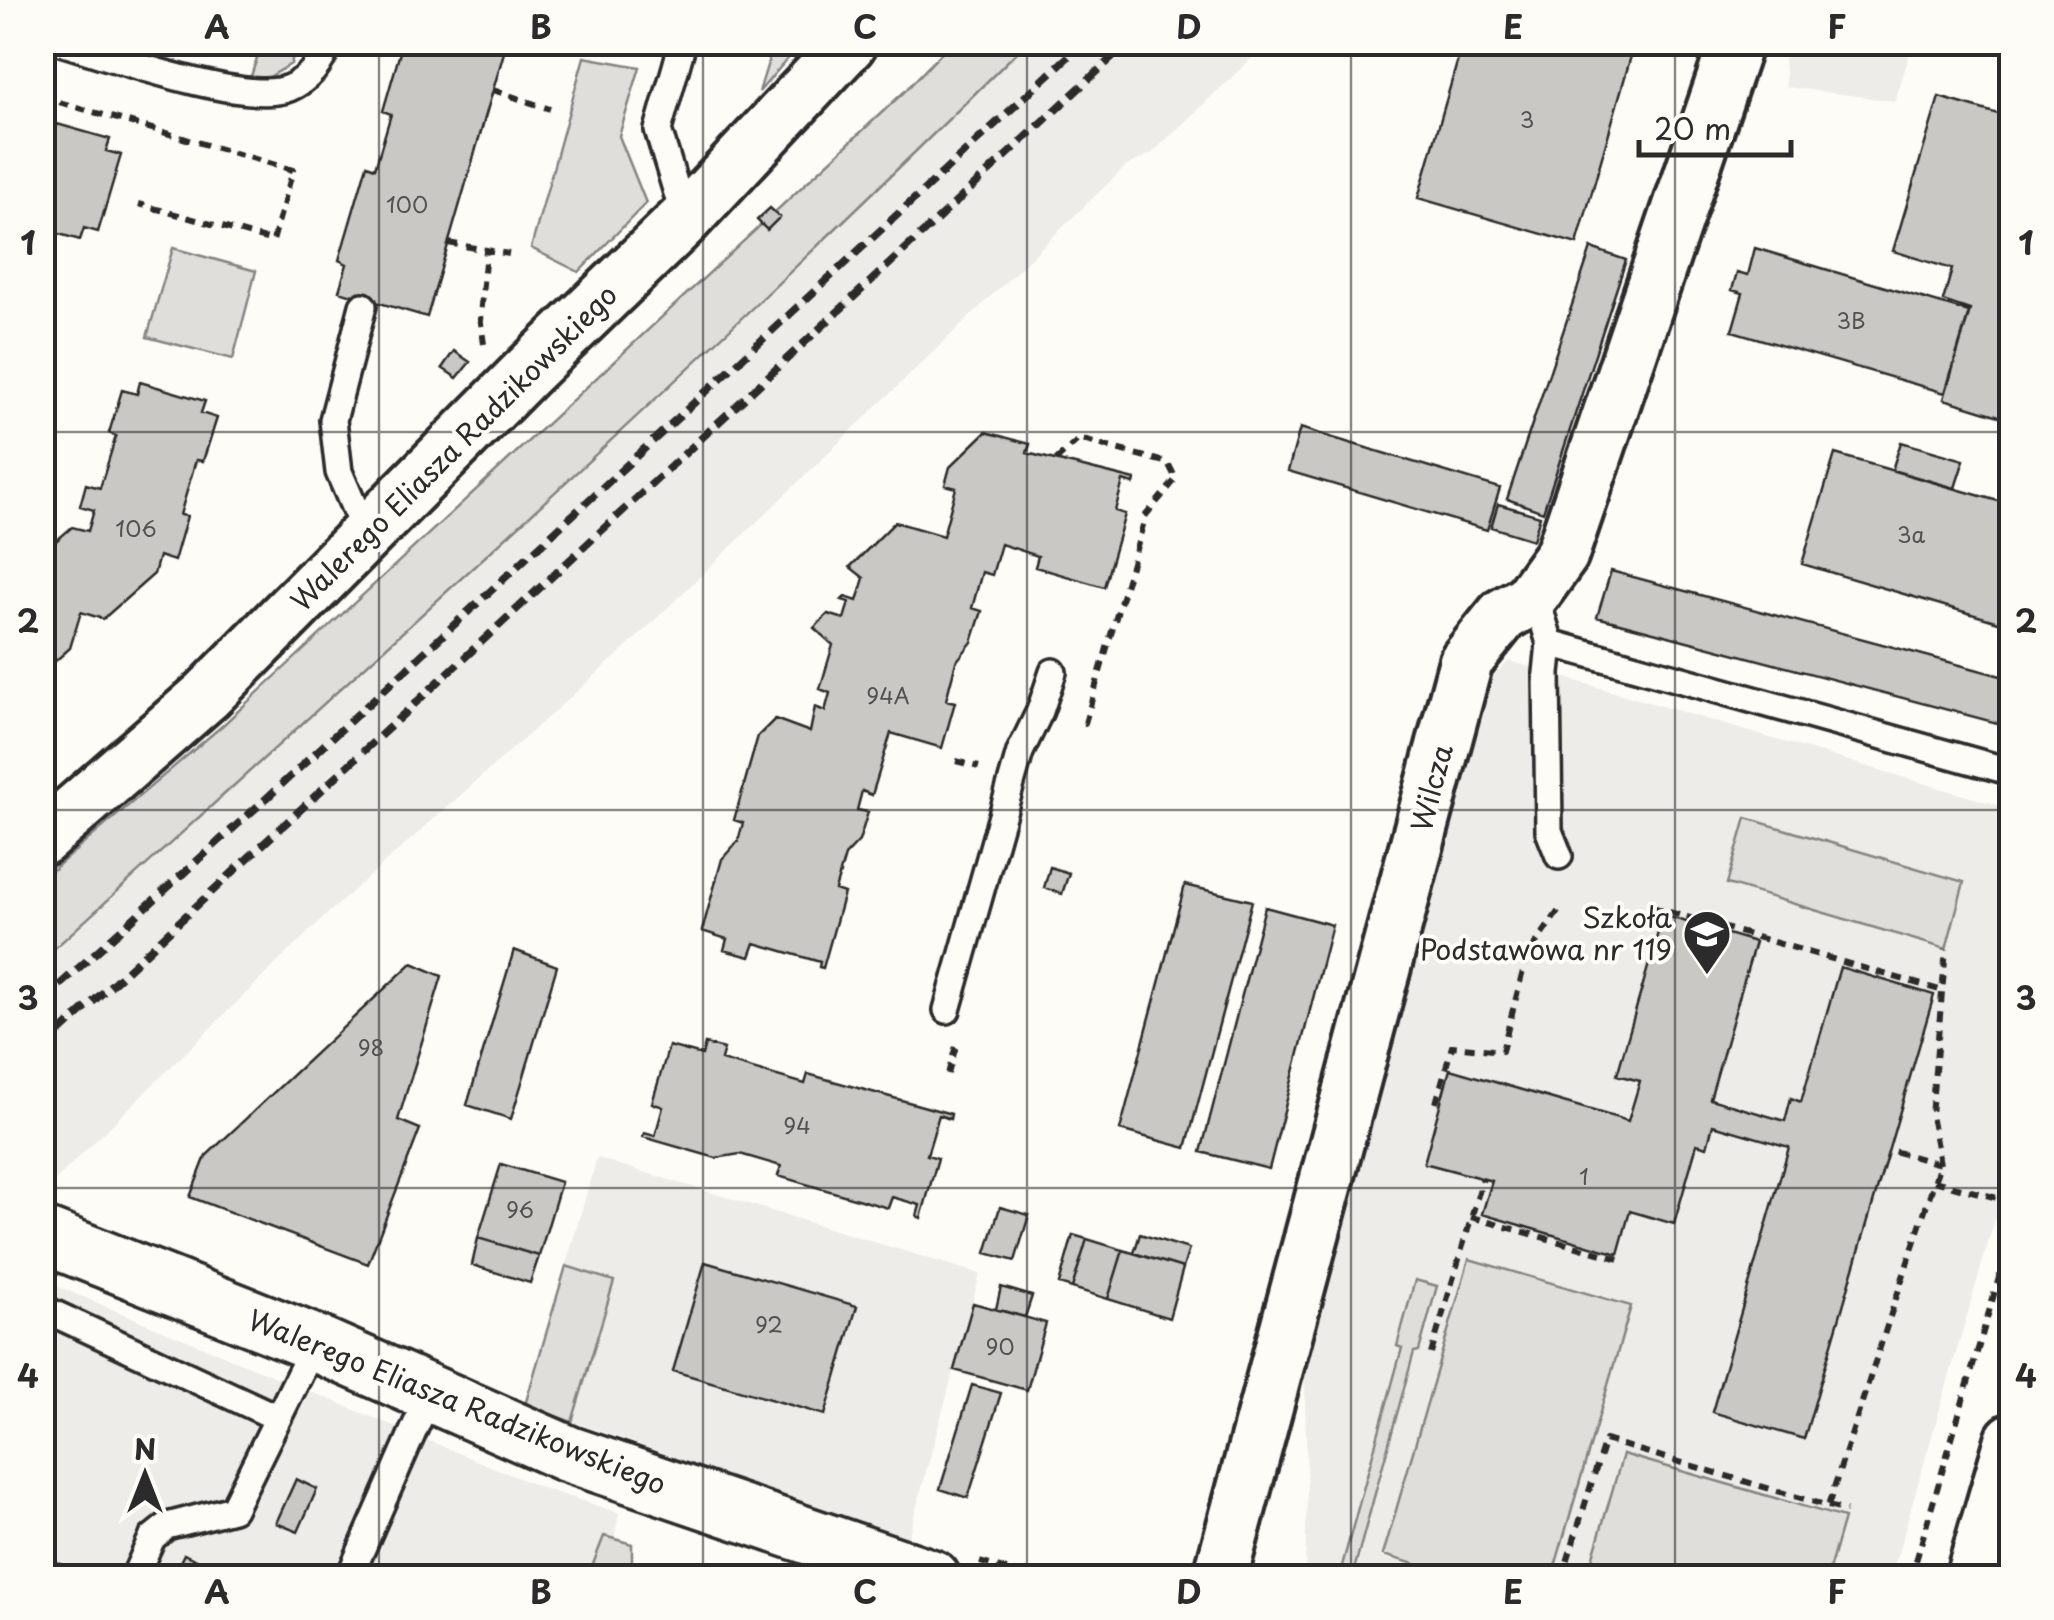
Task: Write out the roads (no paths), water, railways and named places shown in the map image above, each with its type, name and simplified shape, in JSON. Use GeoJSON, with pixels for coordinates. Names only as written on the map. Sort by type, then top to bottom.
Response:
{"type":"FeatureCollection","features":[{"type":"Feature","properties":{"kind":"street","name":"Wilcza"},"geometry":{"type":"LineString","coordinates":[[1220,1578],[1466,662],[1503,615],[1540,621],[1736,42]]}},
{"type":"Feature","properties":{"kind":"street","name":"Walerego Eliasza Radzikowskiego"},"geometry":{"type":"LineString","coordinates":[[42,838],[207,696],[685,219],[850,43]]}},
{"type":"Feature","properties":{"kind":"street","name":"Walerego Eliasza Radzikowskiego"},"geometry":{"type":"LineString","coordinates":[[42,1234],[315,1343],[568,1454],[932,1578]]}},
{"type":"Feature","properties":{"kind":"street"},"geometry":{"type":"LineString","coordinates":[[1972,1578],[2012,1440]]}},
{"type":"Feature","properties":{"kind":"lane"},"geometry":{"type":"LineString","coordinates":[[61,42],[177,77],[240,91],[288,89],[322,64],[329,42]]}},
{"type":"Feature","properties":{"kind":"lane"},"geometry":{"type":"LineString","coordinates":[[683,42],[658,130],[685,219]]}},
{"type":"Feature","properties":{"kind":"lane"},"geometry":{"type":"LineString","coordinates":[[363,306],[333,420],[339,472],[367,537]]}},
{"type":"Feature","properties":{"kind":"lane"},"geometry":{"type":"LineString","coordinates":[[1560,856],[1548,831],[1547,672],[1540,621],[2012,772]]}},
{"type":"Feature","properties":{"kind":"lane"},"geometry":{"type":"LineString","coordinates":[[947,1010],[1020,752],[1040,711],[1052,672]]}},
{"type":"Feature","properties":{"kind":"lane"},"geometry":{"type":"LineString","coordinates":[[42,1308],[278,1418]]}},
{"type":"Feature","properties":{"kind":"lane"},"geometry":{"type":"LineString","coordinates":[[134,1578],[152,1538],[168,1526],[233,1509],[315,1343]]}},
{"type":"Feature","properties":{"kind":"lane"},"geometry":{"type":"LineString","coordinates":[[349,1578],[430,1393]]}},
{"type":"Feature","properties":{"kind":"railway"},"geometry":{"type":"LineString","coordinates":[[42,1001],[1084,42]]}},
{"type":"Feature","properties":{"kind":"railway"},"geometry":{"type":"LineString","coordinates":[[42,1049],[1129,42]]}},
{"type":"Feature","properties":{"kind":"place","name":"Szkoła Podstawowa nr 119"},"geometry":{"type":"Point","coordinates":[1707,976]}}]}
